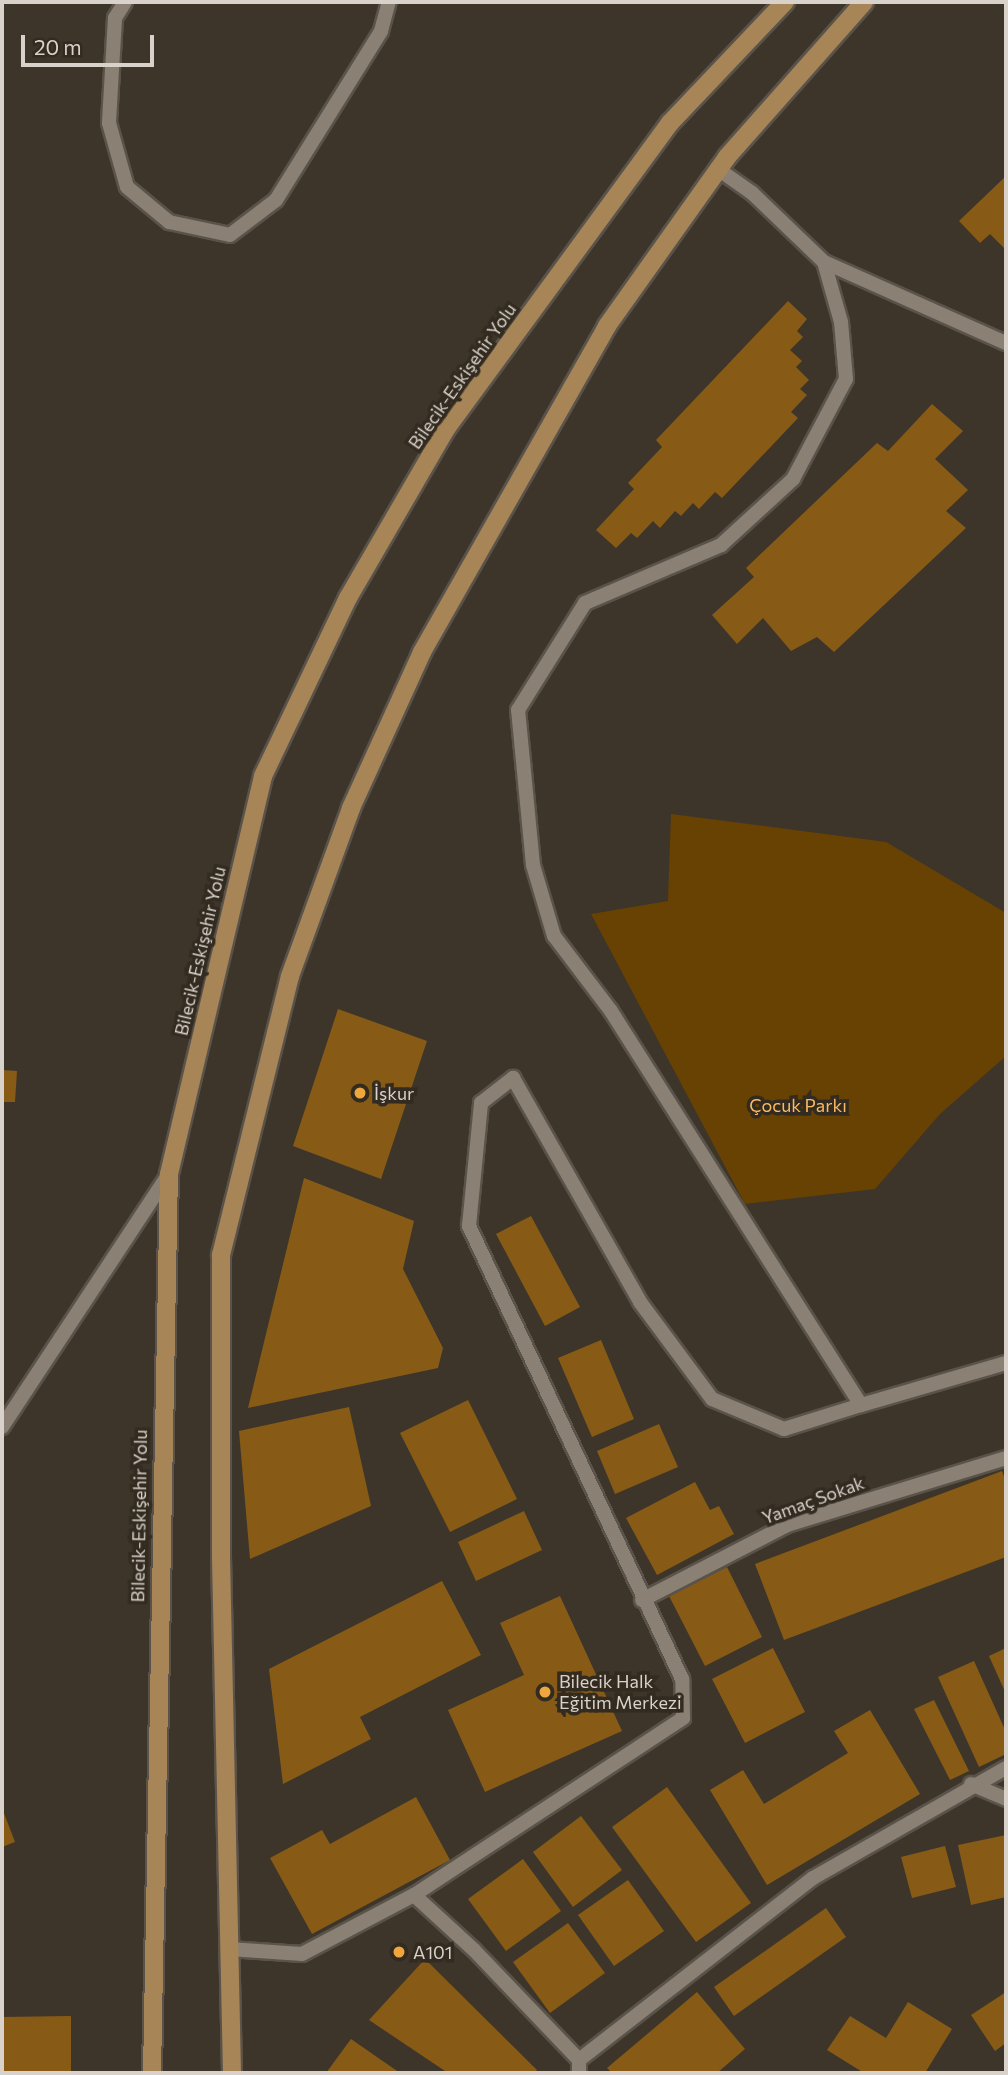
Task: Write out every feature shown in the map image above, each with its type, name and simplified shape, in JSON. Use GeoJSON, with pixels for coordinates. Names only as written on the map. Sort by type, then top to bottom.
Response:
{"type":"FeatureCollection","features":[{"type":"Feature","properties":{"kind":"main road","name":"Bilecik-Eskişehir Yolu"},"geometry":{"type":"LineString","coordinates":[[152,2073],[169,1174],[262,776],[348,598],[446,429],[670,123],[785,2]]}},
{"type":"Feature","properties":{"kind":"main road"},"geometry":{"type":"LineString","coordinates":[[232,2073],[221,1255],[290,976],[351,808],[422,652],[607,326],[718,169],[863,2]]}},
{"type":"Feature","properties":{"kind":"street"},"geometry":{"type":"LineString","coordinates":[[125,2],[115,18],[109,123],[127,187],[169,222],[230,235],[276,200],[381,31],[389,2]]}},
{"type":"Feature","properties":{"kind":"street"},"geometry":{"type":"LineString","coordinates":[[718,169],[752,193],[824,262],[1006,342]]}},
{"type":"Feature","properties":{"kind":"street"},"geometry":{"type":"LineString","coordinates":[[824,262],[841,322],[846,379],[793,479],[721,545],[585,603],[518,710],[533,865],[554,936],[611,1011],[861,1405]]}},
{"type":"Feature","properties":{"kind":"street"},"geometry":{"type":"LineString","coordinates":[[229,1949],[302,1954],[414,1895],[683,1718],[682,1679],[642,1600],[470,1226],[481,1103],[513,1077],[640,1302],[712,1399],[784,1429],[1006,1363]]}},
{"type":"Feature","properties":{"kind":"street"},"geometry":{"type":"LineString","coordinates":[[2,1427],[169,1174]]}},
{"type":"Feature","properties":{"kind":"street","name":"Yamaç Sokak"},"geometry":{"type":"LineString","coordinates":[[642,1600],[787,1525],[1006,1458]]}},
{"type":"Feature","properties":{"kind":"street"},"geometry":{"type":"LineString","coordinates":[[414,1895],[474,1950],[579,2067],[813,1878],[971,1784],[1006,1768]]}},
{"type":"Feature","properties":{"kind":"street"},"geometry":{"type":"LineString","coordinates":[[971,1784],[1006,1799]]}},
{"type":"Feature","properties":{"kind":"green space","name":"Çocuk Parkı"},"geometry":{"type":"Polygon","coordinates":[[[671,814],[886,842],[1006,913],[1006,1056],[940,1114],[875,1189],[745,1204],[591,914],[668,901],[671,814]]]}},
{"type":"Feature","properties":{"kind":"building"},"geometry":{"type":"Polygon","coordinates":[[[1006,176],[1006,250],[990,234],[980,243],[959,221],[1006,176]]]}},
{"type":"Feature","properties":{"kind":"building"},"geometry":{"type":"Polygon","coordinates":[[[788,301],[807,319],[797,331],[803,337],[790,350],[802,361],[796,367],[809,380],[800,389],[807,395],[791,412],[798,418],[722,498],[715,492],[699,509],[693,503],[681,516],[675,511],[660,528],[653,521],[637,538],[631,533],[616,548],[596,530],[634,489],[628,483],[662,447],[656,440],[788,301]]]}},
{"type":"Feature","properties":{"kind":"building"},"geometry":{"type":"Polygon","coordinates":[[[932,404],[963,431],[935,459],[968,490],[946,511],[966,528],[834,652],[817,637],[791,651],[763,618],[737,644],[712,615],[754,577],[746,568],[877,443],[888,451],[932,404]]]}},
{"type":"Feature","properties":{"kind":"building","name":"İşkur"},"geometry":{"type":"Polygon","coordinates":[[[338,1009],[427,1041],[381,1179],[293,1146],[338,1009]]]}},
{"type":"Feature","properties":{"kind":"building"},"geometry":{"type":"Polygon","coordinates":[[[2,1070],[17,1071],[15,1102],[2,1102],[2,1070]]]}},
{"type":"Feature","properties":{"kind":"building"},"geometry":{"type":"Polygon","coordinates":[[[304,1178],[414,1221],[403,1269],[443,1348],[438,1368],[248,1408],[304,1178]]]}},
{"type":"Feature","properties":{"kind":"building"},"geometry":{"type":"Polygon","coordinates":[[[531,1216],[580,1307],[545,1326],[496,1234],[531,1216]]]}},
{"type":"Feature","properties":{"kind":"building"},"geometry":{"type":"Polygon","coordinates":[[[601,1340],[634,1419],[592,1437],[558,1358],[601,1340]]]}},
{"type":"Feature","properties":{"kind":"building"},"geometry":{"type":"Polygon","coordinates":[[[468,1400],[517,1499],[450,1532],[400,1433],[468,1400]]]}},
{"type":"Feature","properties":{"kind":"building"},"geometry":{"type":"Polygon","coordinates":[[[349,1407],[371,1506],[250,1559],[239,1431],[349,1407]]]}},
{"type":"Feature","properties":{"kind":"building"},"geometry":{"type":"Polygon","coordinates":[[[659,1424],[678,1467],[615,1494],[597,1451],[659,1424]]]}},
{"type":"Feature","properties":{"kind":"building"},"geometry":{"type":"Polygon","coordinates":[[[1002,1471],[1006,1482],[1006,1557],[784,1640],[755,1564],[1002,1471]]]}},
{"type":"Feature","properties":{"kind":"building"},"geometry":{"type":"Polygon","coordinates":[[[695,1482],[710,1510],[719,1506],[734,1534],[657,1575],[626,1518],[695,1482]]]}},
{"type":"Feature","properties":{"kind":"building"},"geometry":{"type":"Polygon","coordinates":[[[524,1511],[542,1550],[476,1581],[458,1542],[524,1511]]]}},
{"type":"Feature","properties":{"kind":"building"},"geometry":{"type":"Polygon","coordinates":[[[727,1567],[762,1637],[705,1666],[669,1596],[727,1567]]]}},
{"type":"Feature","properties":{"kind":"building"},"geometry":{"type":"Polygon","coordinates":[[[442,1581],[481,1655],[360,1717],[371,1739],[283,1784],[269,1669],[442,1581]]]}},
{"type":"Feature","properties":{"kind":"building","name":"Bilecik Halk Eğitim Merkezi"},"geometry":{"type":"Polygon","coordinates":[[[560,1596],[622,1731],[485,1792],[448,1710],[524,1675],[500,1623],[560,1596]]]}},
{"type":"Feature","properties":{"kind":"building"},"geometry":{"type":"Polygon","coordinates":[[[773,1648],[805,1712],[745,1743],[712,1679],[773,1648]]]}},
{"type":"Feature","properties":{"kind":"building"},"geometry":{"type":"Polygon","coordinates":[[[1006,1648],[1006,1694],[989,1656],[1006,1648]]]}},
{"type":"Feature","properties":{"kind":"building"},"geometry":{"type":"Polygon","coordinates":[[[974,1661],[1006,1732],[1006,1754],[979,1767],[938,1677],[974,1661]]]}},
{"type":"Feature","properties":{"kind":"building"},"geometry":{"type":"Polygon","coordinates":[[[934,1700],[969,1771],[950,1780],[914,1709],[934,1700]]]}},
{"type":"Feature","properties":{"kind":"building"},"geometry":{"type":"Polygon","coordinates":[[[870,1710],[920,1794],[767,1885],[710,1790],[743,1770],[764,1804],[848,1753],[834,1731],[870,1710]]]}},
{"type":"Feature","properties":{"kind":"building"},"geometry":{"type":"Polygon","coordinates":[[[667,1787],[751,1903],[696,1942],[612,1827],[667,1787]]]}},
{"type":"Feature","properties":{"kind":"building"},"geometry":{"type":"Polygon","coordinates":[[[416,1797],[450,1860],[312,1934],[270,1858],[322,1830],[330,1844],[416,1797]]]}},
{"type":"Feature","properties":{"kind":"building"},"geometry":{"type":"Polygon","coordinates":[[[2,1808],[15,1842],[2,1847],[2,1808]]]}},
{"type":"Feature","properties":{"kind":"building"},"geometry":{"type":"Polygon","coordinates":[[[581,1816],[622,1870],[573,1907],[533,1852],[581,1816]]]}},
{"type":"Feature","properties":{"kind":"building"},"geometry":{"type":"Polygon","coordinates":[[[1006,1835],[1006,1897],[971,1905],[958,1845],[1006,1835]]]}},
{"type":"Feature","properties":{"kind":"building"},"geometry":{"type":"Polygon","coordinates":[[[945,1846],[956,1887],[912,1898],[901,1857],[945,1846]]]}},
{"type":"Feature","properties":{"kind":"building"},"geometry":{"type":"Polygon","coordinates":[[[523,1859],[561,1911],[506,1951],[468,1899],[523,1859]]]}},
{"type":"Feature","properties":{"kind":"building"},"geometry":{"type":"Polygon","coordinates":[[[628,1880],[664,1931],[614,1966],[578,1915],[628,1880]]]}},
{"type":"Feature","properties":{"kind":"building"},"geometry":{"type":"Polygon","coordinates":[[[826,1908],[846,1937],[734,2016],[714,1987],[826,1908]]]}},
{"type":"Feature","properties":{"kind":"building"},"geometry":{"type":"Polygon","coordinates":[[[568,1923],[605,1973],[550,2013],[513,1962],[568,1923]]]}},
{"type":"Feature","properties":{"kind":"building"},"geometry":{"type":"Polygon","coordinates":[[[425,1959],[537,2070],[534,2073],[448,2073],[369,2020],[425,1959]]]}},
{"type":"Feature","properties":{"kind":"building"},"geometry":{"type":"Polygon","coordinates":[[[697,1992],[745,2049],[717,2073],[612,2073],[607,2068],[697,1992]]]}},
{"type":"Feature","properties":{"kind":"building"},"geometry":{"type":"Polygon","coordinates":[[[1006,1992],[1006,2043],[995,2051],[971,2015],[1006,1992]]]}},
{"type":"Feature","properties":{"kind":"building"},"geometry":{"type":"Polygon","coordinates":[[[908,2002],[952,2029],[925,2073],[864,2073],[827,2050],[850,2016],[886,2038],[908,2002]]]}},
{"type":"Feature","properties":{"kind":"building"},"geometry":{"type":"Polygon","coordinates":[[[71,2016],[71,2073],[2,2073],[2,2017],[71,2016]]]}},
{"type":"Feature","properties":{"kind":"building"},"geometry":{"type":"Polygon","coordinates":[[[351,2039],[400,2073],[326,2073],[351,2039]]]}},
{"type":"Feature","properties":{"kind":"place","name":"İşkur"},"geometry":{"type":"Point","coordinates":[360,1093]}},
{"type":"Feature","properties":{"kind":"place","name":"Bilecik Halk Eğitim Merkezi"},"geometry":{"type":"Point","coordinates":[545,1692]}},
{"type":"Feature","properties":{"kind":"place","name":"A101"},"geometry":{"type":"Point","coordinates":[399,1952]}}]}
